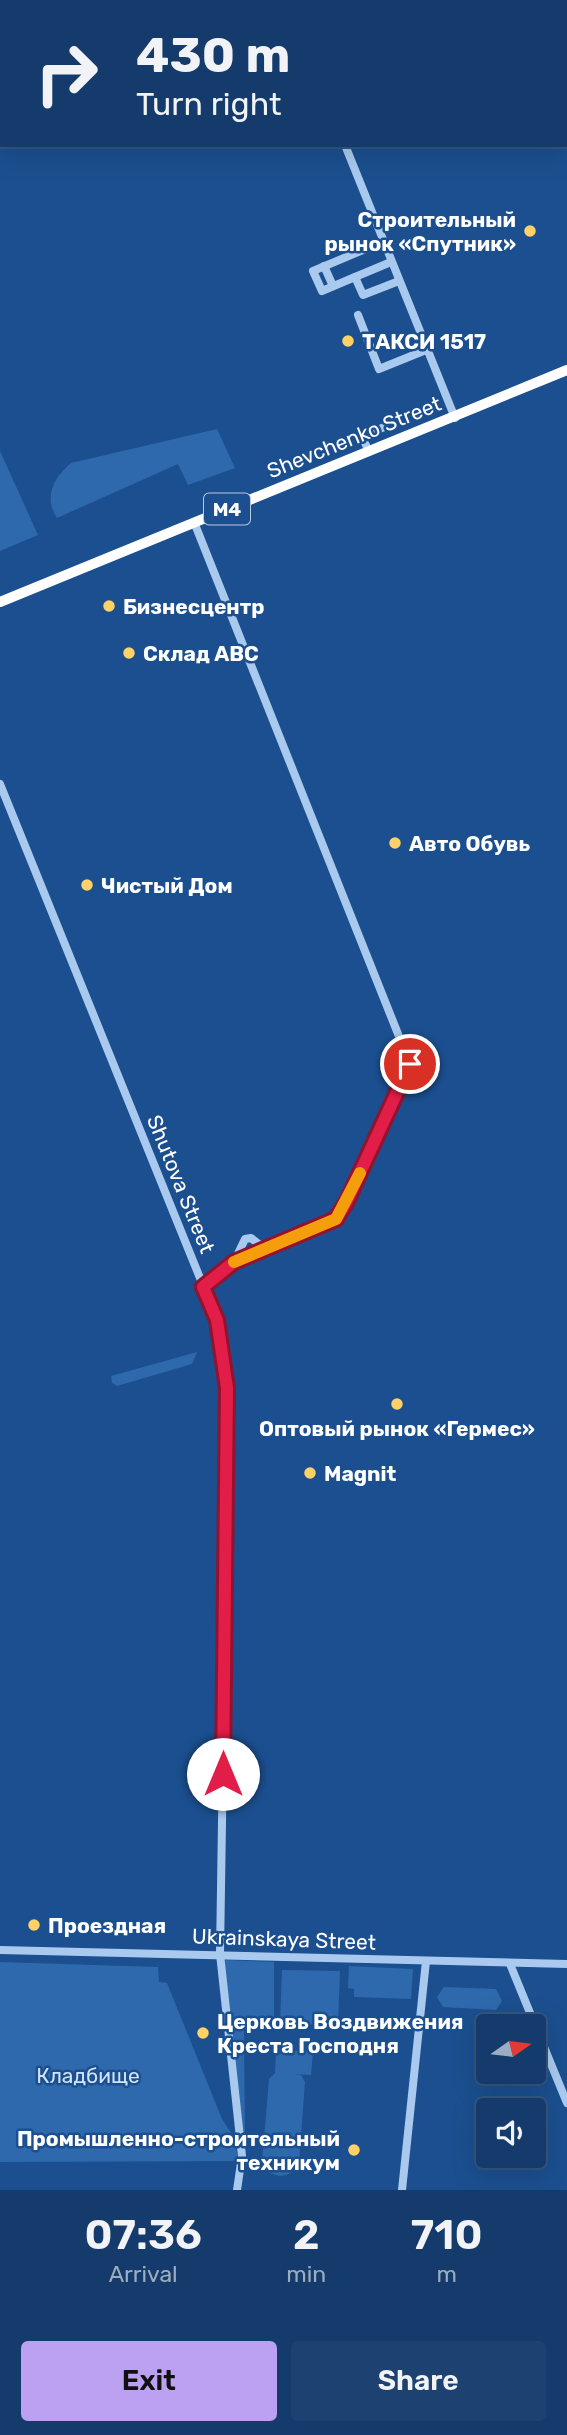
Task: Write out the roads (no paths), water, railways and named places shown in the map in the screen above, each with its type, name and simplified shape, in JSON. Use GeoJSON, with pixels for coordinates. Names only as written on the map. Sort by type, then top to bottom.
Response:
{"type":"FeatureCollection","features":[{"type":"Feature","properties":{"kind":"highway","name":"Shevchenko Street"},"geometry":{"type":"LineString","coordinates":[[0,602],[567,370]]}},
{"type":"Feature","properties":{"kind":"street"},"geometry":{"type":"LineString","coordinates":[[346,147],[455,418]]}},
{"type":"Feature","properties":{"kind":"street"},"geometry":{"type":"LineString","coordinates":[[382,242],[313,271],[321,291],[391,262]]}},
{"type":"Feature","properties":{"kind":"street"},"geometry":{"type":"LineString","coordinates":[[355,277],[363,295],[398,281]]}},
{"type":"Feature","properties":{"kind":"street"},"geometry":{"type":"LineString","coordinates":[[358,315],[379,369],[426,350]]}},
{"type":"Feature","properties":{"kind":"street"},"geometry":{"type":"LineString","coordinates":[[369,452],[362,436],[397,422]]}},
{"type":"Feature","properties":{"kind":"street"},"geometry":{"type":"LineString","coordinates":[[194,522],[410,1064],[347,1201],[336,1219],[234,1262],[203,1287]]}},
{"type":"Feature","properties":{"kind":"street","name":"Shutova Street"},"geometry":{"type":"LineString","coordinates":[[0,784],[217,1320],[227,1388],[220,1954],[242,2156],[237,2190]]}},
{"type":"Feature","properties":{"kind":"street"},"geometry":{"type":"LineString","coordinates":[[234,1262],[245,1240],[251,1238],[265,1249]]}},
{"type":"Feature","properties":{"kind":"street","name":"Ukrainskaya Street"},"geometry":{"type":"LineString","coordinates":[[0,1950],[567,1964]]}},
{"type":"Feature","properties":{"kind":"street"},"geometry":{"type":"LineString","coordinates":[[402,2190],[426,1961]]}},
{"type":"Feature","properties":{"kind":"street"},"geometry":{"type":"LineString","coordinates":[[510,1964],[567,2103]]}},
{"type":"Feature","properties":{"kind":"place","name":"Строительный рынок «Спутник»"},"geometry":{"type":"Point","coordinates":[530,231]}},
{"type":"Feature","properties":{"kind":"place","name":"ТАКСИ 1517"},"geometry":{"type":"Point","coordinates":[348,341]}},
{"type":"Feature","properties":{"kind":"place","name":"Бизнесцентр"},"geometry":{"type":"Point","coordinates":[109,606]}},
{"type":"Feature","properties":{"kind":"place","name":"Склад АВС"},"geometry":{"type":"Point","coordinates":[129,653]}},
{"type":"Feature","properties":{"kind":"place","name":"Авто Обувь"},"geometry":{"type":"Point","coordinates":[395,843]}},
{"type":"Feature","properties":{"kind":"place","name":"Чистый Дом"},"geometry":{"type":"Point","coordinates":[87,885]}},
{"type":"Feature","properties":{"kind":"place","name":"Оптовый рынок «Гермес»"},"geometry":{"type":"Point","coordinates":[397,1404]}},
{"type":"Feature","properties":{"kind":"place","name":"Magnit"},"geometry":{"type":"Point","coordinates":[310,1473]}},
{"type":"Feature","properties":{"kind":"place","name":"Проездная"},"geometry":{"type":"Point","coordinates":[34,1925]}},
{"type":"Feature","properties":{"kind":"place","name":"Церковь Воздвижения Креста Господня"},"geometry":{"type":"Point","coordinates":[203,2033]}},
{"type":"Feature","properties":{"kind":"place","name":"Промышленно-строительный техникум"},"geometry":{"type":"Point","coordinates":[354,2150]}},
{"type":"Feature","properties":{"kind":"park label","name":"Кладбище"},"geometry":{"type":"Point","coordinates":[88,2075]}}]}
